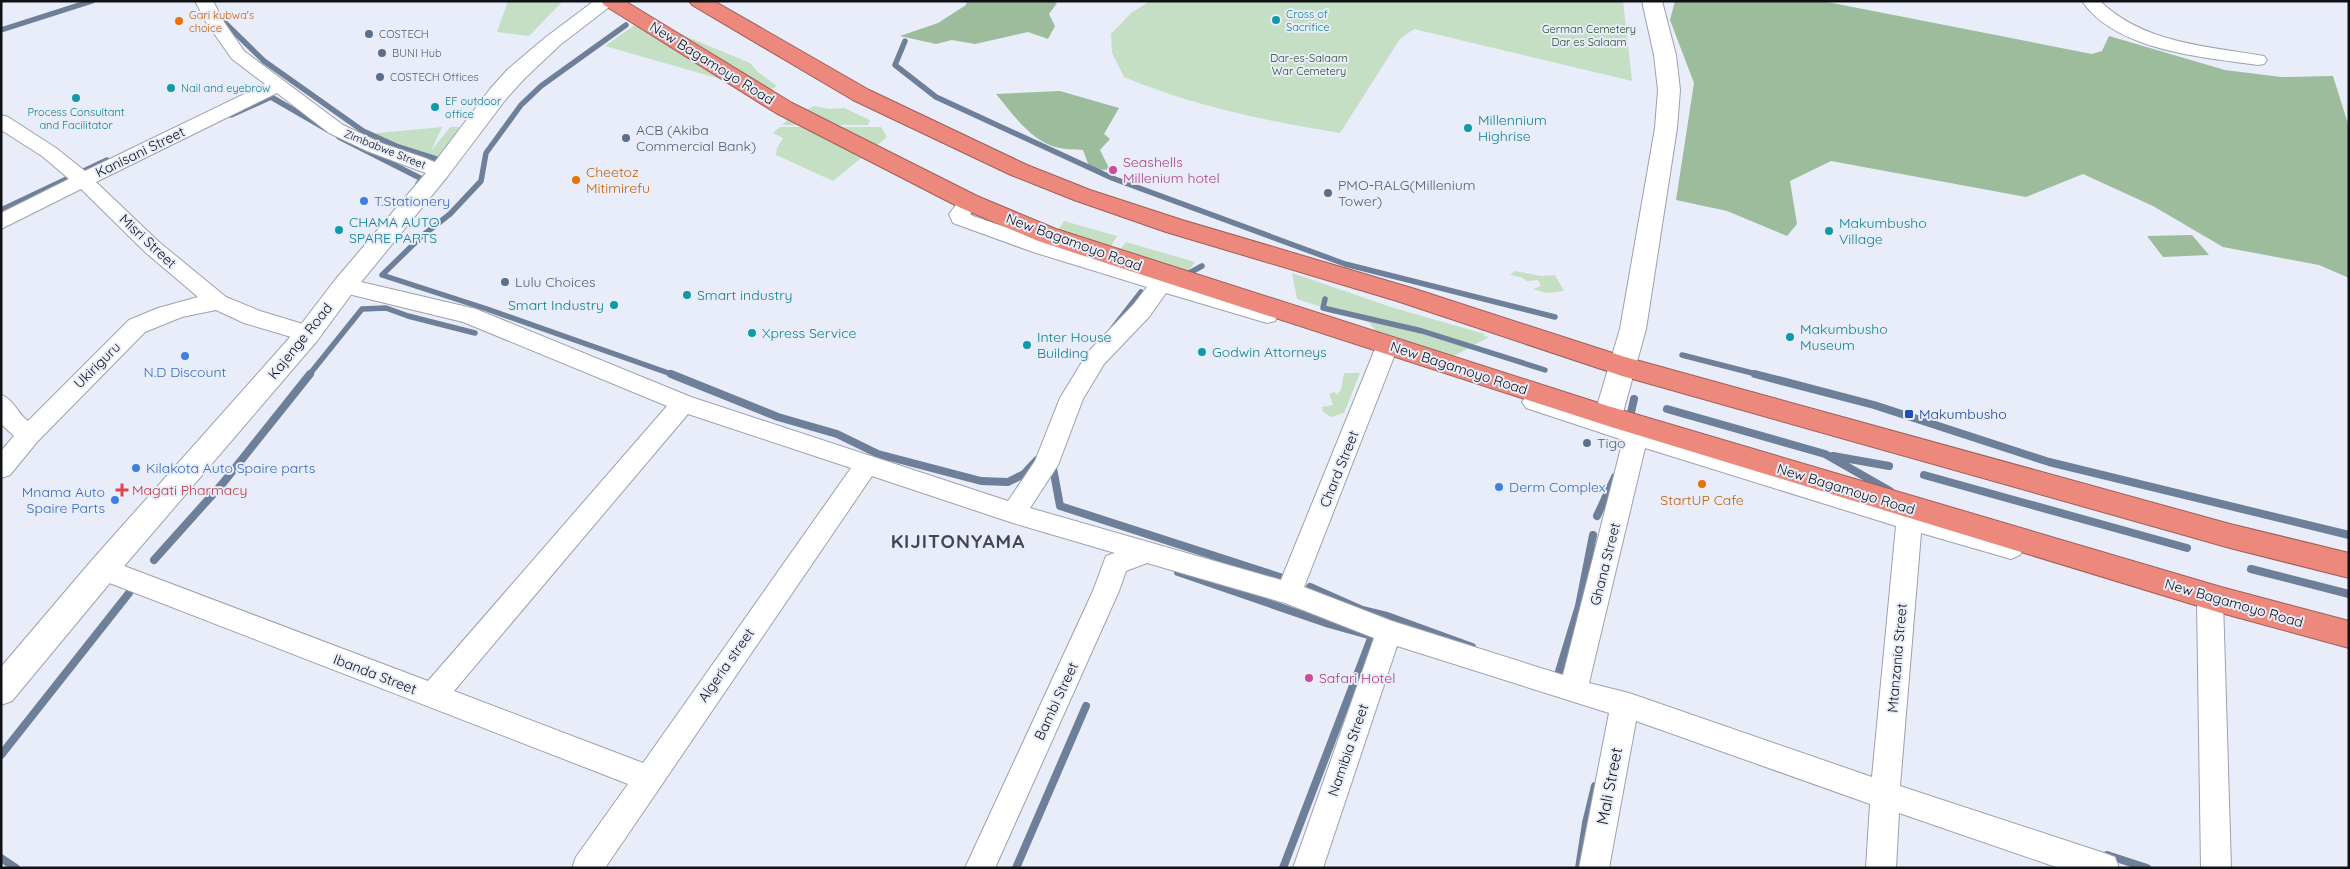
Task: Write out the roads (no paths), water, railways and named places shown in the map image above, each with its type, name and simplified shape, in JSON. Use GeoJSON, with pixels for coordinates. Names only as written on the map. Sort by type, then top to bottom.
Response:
{"type":"FeatureCollection","features":[{"type":"Feature","properties":{"kind":"highway","name":"New Bagamoyo Road"},"geometry":{"type":"LineString","coordinates":[[609,1],[784,108],[969,202],[1047,235],[1387,348],[2183,589],[2349,636]]}},
{"type":"Feature","properties":{"kind":"highway"},"geometry":{"type":"LineString","coordinates":[[699,1],[861,95],[1019,170],[1082,195],[1174,226],[1415,298],[1622,366],[2230,536],[2349,566]]}},
{"type":"Feature","properties":{"kind":"street","name":"Zimbabwe Street"},"geometry":{"type":"LineString","coordinates":[[204,1],[215,22],[238,55],[279,84],[336,129],[374,147],[418,162],[439,172]]}},
{"type":"Feature","properties":{"kind":"street","name":"Kajenge Road"},"geometry":{"type":"LineString","coordinates":[[1,691],[103,569],[308,334],[344,286],[439,172],[498,94],[516,74],[553,41],[609,1]]}},
{"type":"Feature","properties":{"kind":"street"},"geometry":{"type":"LineString","coordinates":[[1608,416],[1633,330],[1666,128],[1669,90],[1665,55],[1652,1]]}},
{"type":"Feature","properties":{"kind":"street"},"geometry":{"type":"LineString","coordinates":[[2090,1],[2112,22],[2154,40],[2191,50],[2258,60]]}},
{"type":"Feature","properties":{"kind":"street","name":"Kanisani Street"},"geometry":{"type":"LineString","coordinates":[[1,222],[279,84]]}},
{"type":"Feature","properties":{"kind":"street","name":"Misri Street"},"geometry":{"type":"LineString","coordinates":[[1,121],[49,152],[83,180],[152,247],[218,302],[252,317],[308,334]]}},
{"type":"Feature","properties":{"kind":"street"},"geometry":{"type":"LineString","coordinates":[[969,202],[959,214],[960,218],[1030,245],[1387,348],[1636,436],[1909,521],[2349,636]]}},
{"type":"Feature","properties":{"kind":"street"},"geometry":{"type":"LineString","coordinates":[[1013,513],[1046,465],[1072,398],[1096,358],[1142,311],[1162,282]]}},
{"type":"Feature","properties":{"kind":"street"},"geometry":{"type":"LineString","coordinates":[[344,286],[468,315],[683,403],[1013,513],[1289,593],[1388,632],[1574,691],[1629,706],[1885,795],[2104,868]]}},
{"type":"Feature","properties":{"kind":"street","name":"Ukiriguru"},"geometry":{"type":"LineString","coordinates":[[1,468],[29,435],[137,326],[156,317],[196,305],[218,302]]}},
{"type":"Feature","properties":{"kind":"street","name":"Chard Street"},"geometry":{"type":"LineString","coordinates":[[1289,593],[1387,348]]}},
{"type":"Feature","properties":{"kind":"street"},"geometry":{"type":"LineString","coordinates":[[433,696],[683,403]]}},
{"type":"Feature","properties":{"kind":"street"},"geometry":{"type":"LineString","coordinates":[[1,404],[12,423],[29,435]]}},
{"type":"Feature","properties":{"kind":"street","name":"Ghana Street"},"geometry":{"type":"LineString","coordinates":[[1574,691],[1636,436]]}},
{"type":"Feature","properties":{"kind":"street","name":"Algeria street"},"geometry":{"type":"LineString","coordinates":[[587,868],[647,778],[867,464]]}},
{"type":"Feature","properties":{"kind":"street","name":"Mtanzania Street"},"geometry":{"type":"LineString","coordinates":[[1881,868],[1885,795],[1909,521]]}},
{"type":"Feature","properties":{"kind":"street","name":"Bambi Street"},"geometry":{"type":"LineString","coordinates":[[980,868],[1106,591],[1115,564],[1146,552]]}},
{"type":"Feature","properties":{"kind":"street","name":"Ibanda Street"},"geometry":{"type":"LineString","coordinates":[[103,569],[647,778]]}},
{"type":"Feature","properties":{"kind":"street"},"geometry":{"type":"LineString","coordinates":[[2210,600],[2216,868]]}},
{"type":"Feature","properties":{"kind":"street","name":"Namibia Street"},"geometry":{"type":"LineString","coordinates":[[1308,868],[1388,632]]}},
{"type":"Feature","properties":{"kind":"street","name":"Mali Street"},"geometry":{"type":"LineString","coordinates":[[1594,868],[1623,714],[1629,706]]}},
{"type":"Feature","properties":{"kind":"waterway"},"geometry":{"type":"LineString","coordinates":[[1,30],[92,1]]}},
{"type":"Feature","properties":{"kind":"waterway"},"geometry":{"type":"LineString","coordinates":[[221,19],[264,61],[363,131],[396,146],[440,160],[443,155]]}},
{"type":"Feature","properties":{"kind":"waterway"},"geometry":{"type":"LineString","coordinates":[[626,25],[541,86],[521,105],[486,153],[481,181],[450,214],[422,236],[382,275],[487,309],[674,375]]}},
{"type":"Feature","properties":{"kind":"waterway"},"geometry":{"type":"LineString","coordinates":[[905,41],[895,65],[936,97],[1112,178],[1345,264],[1555,317]]}},
{"type":"Feature","properties":{"kind":"waterway"},"geometry":{"type":"LineString","coordinates":[[231,115],[271,97],[328,130]]}},
{"type":"Feature","properties":{"kind":"waterway"},"geometry":{"type":"LineString","coordinates":[[339,137],[422,179],[418,184]]}},
{"type":"Feature","properties":{"kind":"waterway"},"geometry":{"type":"LineString","coordinates":[[1,210],[107,160]]}},
{"type":"Feature","properties":{"kind":"waterway"},"geometry":{"type":"LineString","coordinates":[[1182,277],[1202,266]]}},
{"type":"Feature","properties":{"kind":"waterway"},"geometry":{"type":"LineString","coordinates":[[1113,328],[1141,292]]}},
{"type":"Feature","properties":{"kind":"waterway"},"geometry":{"type":"LineString","coordinates":[[1325,299],[1323,308],[1422,331],[1545,370]]}},
{"type":"Feature","properties":{"kind":"waterway"},"geometry":{"type":"LineString","coordinates":[[309,375],[362,309],[386,308],[408,316],[475,333]]}},
{"type":"Feature","properties":{"kind":"waterway"},"geometry":{"type":"LineString","coordinates":[[1682,355],[1760,375]]}},
{"type":"Feature","properties":{"kind":"waterway"},"geometry":{"type":"LineString","coordinates":[[154,560],[223,483],[310,374]]}},
{"type":"Feature","properties":{"kind":"waterway"},"geometry":{"type":"LineString","coordinates":[[671,374],[778,417],[837,434],[878,454],[981,481],[1008,482],[1024,474],[1037,460]]}},
{"type":"Feature","properties":{"kind":"waterway"},"geometry":{"type":"LineString","coordinates":[[1755,374],[1874,405],[2049,462],[2349,535]]}},
{"type":"Feature","properties":{"kind":"waterway"},"geometry":{"type":"LineString","coordinates":[[1630,417],[1634,399]]}},
{"type":"Feature","properties":{"kind":"waterway"},"geometry":{"type":"LineString","coordinates":[[1667,409],[1825,454],[1890,491]]}},
{"type":"Feature","properties":{"kind":"waterway"},"geometry":{"type":"LineString","coordinates":[[1833,456],[1889,466]]}},
{"type":"Feature","properties":{"kind":"waterway"},"geometry":{"type":"LineString","coordinates":[[1054,463],[1053,468],[1060,506],[1286,579]]}},
{"type":"Feature","properties":{"kind":"waterway"},"geometry":{"type":"LineString","coordinates":[[1924,475],[2187,548]]}},
{"type":"Feature","properties":{"kind":"waterway"},"geometry":{"type":"LineString","coordinates":[[1597,516],[1615,477]]}},
{"type":"Feature","properties":{"kind":"waterway"},"geometry":{"type":"LineString","coordinates":[[1553,676],[1557,678],[1579,606],[1593,535]]}},
{"type":"Feature","properties":{"kind":"waterway"},"geometry":{"type":"LineString","coordinates":[[2251,569],[2349,594]]}},
{"type":"Feature","properties":{"kind":"waterway"},"geometry":{"type":"LineString","coordinates":[[1178,572],[1329,624],[1372,636],[1283,868]]}},
{"type":"Feature","properties":{"kind":"waterway"},"geometry":{"type":"LineString","coordinates":[[1310,587],[1362,610],[1387,616],[1472,647]]}},
{"type":"Feature","properties":{"kind":"waterway"},"geometry":{"type":"LineString","coordinates":[[1,755],[129,593]]}},
{"type":"Feature","properties":{"kind":"waterway"},"geometry":{"type":"LineString","coordinates":[[1016,868],[1086,706]]}},
{"type":"Feature","properties":{"kind":"waterway"},"geometry":{"type":"LineString","coordinates":[[1579,868],[1586,823],[1595,786]]}},
{"type":"Feature","properties":{"kind":"waterway"},"geometry":{"type":"LineString","coordinates":[[2107,855],[2147,868]]}},
{"type":"Feature","properties":{"kind":"waterway"},"geometry":{"type":"LineString","coordinates":[[1,858],[16,868]]}},
{"type":"Feature","properties":{"kind":"place","name":"Cross of Sacrifice"},"geometry":{"type":"Point","coordinates":[1276,20]}},
{"type":"Feature","properties":{"kind":"place","name":"Gari kubwa's choice"},"geometry":{"type":"Point","coordinates":[179,21]}},
{"type":"Feature","properties":{"kind":"place","name":"COSTECH"},"geometry":{"type":"Point","coordinates":[369,34]}},
{"type":"Feature","properties":{"kind":"place","name":"BUNI Hub"},"geometry":{"type":"Point","coordinates":[382,53]}},
{"type":"Feature","properties":{"kind":"place","name":"COSTECH Offices"},"geometry":{"type":"Point","coordinates":[380,77]}},
{"type":"Feature","properties":{"kind":"place","name":"Nail and eyebrow"},"geometry":{"type":"Point","coordinates":[171,88]}},
{"type":"Feature","properties":{"kind":"place","name":"Process Consultant and Facilitator"},"geometry":{"type":"Point","coordinates":[76,98]}},
{"type":"Feature","properties":{"kind":"place","name":"EF outdoor office"},"geometry":{"type":"Point","coordinates":[435,107]}},
{"type":"Feature","properties":{"kind":"place","name":"Millennium Highrise"},"geometry":{"type":"Point","coordinates":[1468,128]}},
{"type":"Feature","properties":{"kind":"place","name":"ACB (Akiba Commercial Bank)"},"geometry":{"type":"Point","coordinates":[626,138]}},
{"type":"Feature","properties":{"kind":"place","name":"Seashells Millenium hotel"},"geometry":{"type":"Point","coordinates":[1113,170]}},
{"type":"Feature","properties":{"kind":"place","name":"Cheetoz Mitimirefu"},"geometry":{"type":"Point","coordinates":[576,180]}},
{"type":"Feature","properties":{"kind":"place","name":"PMO-RALG(Millenium Tower)"},"geometry":{"type":"Point","coordinates":[1328,193]}},
{"type":"Feature","properties":{"kind":"place","name":"T.Stationery"},"geometry":{"type":"Point","coordinates":[364,201]}},
{"type":"Feature","properties":{"kind":"place","name":"CHAMA AUTO SPARE PARTS"},"geometry":{"type":"Point","coordinates":[339,230]}},
{"type":"Feature","properties":{"kind":"place","name":"Makumbusho Village"},"geometry":{"type":"Point","coordinates":[1829,231]}},
{"type":"Feature","properties":{"kind":"place","name":"Lulu Choices"},"geometry":{"type":"Point","coordinates":[505,282]}},
{"type":"Feature","properties":{"kind":"place","name":"Smart industry"},"geometry":{"type":"Point","coordinates":[687,295]}},
{"type":"Feature","properties":{"kind":"place","name":"Smart Industry"},"geometry":{"type":"Point","coordinates":[614,305]}},
{"type":"Feature","properties":{"kind":"place","name":"Xpress Service"},"geometry":{"type":"Point","coordinates":[752,333]}},
{"type":"Feature","properties":{"kind":"place","name":"Makumbusho Museum"},"geometry":{"type":"Point","coordinates":[1790,337]}},
{"type":"Feature","properties":{"kind":"place","name":"Inter House Building"},"geometry":{"type":"Point","coordinates":[1027,345]}},
{"type":"Feature","properties":{"kind":"place","name":"Godwin Attorneys"},"geometry":{"type":"Point","coordinates":[1202,352]}},
{"type":"Feature","properties":{"kind":"place","name":"N.D Discount"},"geometry":{"type":"Point","coordinates":[185,356]}},
{"type":"Feature","properties":{"kind":"place","name":"Makumbusho"},"geometry":{"type":"Point","coordinates":[1909,414]}},
{"type":"Feature","properties":{"kind":"place","name":"Tigo"},"geometry":{"type":"Point","coordinates":[1587,443]}},
{"type":"Feature","properties":{"kind":"place","name":"Kilakota Auto Spaire parts"},"geometry":{"type":"Point","coordinates":[136,468]}},
{"type":"Feature","properties":{"kind":"place","name":"StartUP Cafe"},"geometry":{"type":"Point","coordinates":[1702,484]}},
{"type":"Feature","properties":{"kind":"place","name":"Derm Complex"},"geometry":{"type":"Point","coordinates":[1499,487]}},
{"type":"Feature","properties":{"kind":"place","name":"Magati Pharmacy"},"geometry":{"type":"Point","coordinates":[122,490]}},
{"type":"Feature","properties":{"kind":"place","name":"Mnama Auto Spaire Parts"},"geometry":{"type":"Point","coordinates":[115,500]}},
{"type":"Feature","properties":{"kind":"place","name":"Safari Hotel"},"geometry":{"type":"Point","coordinates":[1309,678]}},
{"type":"Feature","properties":{"kind":"district","name":"KIJITONYAMA"},"geometry":{"type":"Point","coordinates":[958,541]}},
{"type":"Feature","properties":{"kind":"park label","name":"German Cemetery Dar es Salaam"},"geometry":{"type":"Point","coordinates":[1589,35]}},
{"type":"Feature","properties":{"kind":"park label","name":"Dar-es-Salaam War Cemetery"},"geometry":{"type":"Point","coordinates":[1309,64]}}]}
